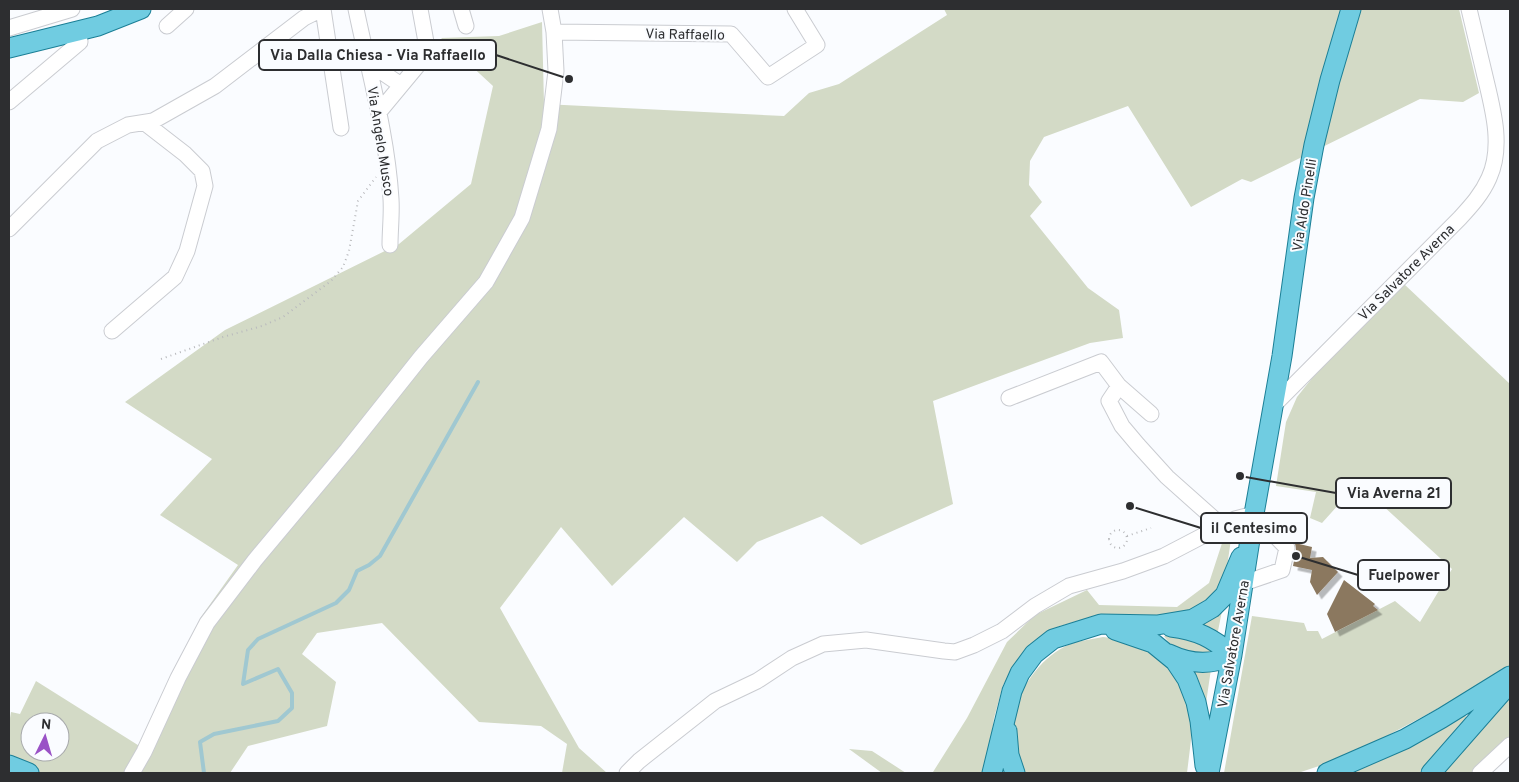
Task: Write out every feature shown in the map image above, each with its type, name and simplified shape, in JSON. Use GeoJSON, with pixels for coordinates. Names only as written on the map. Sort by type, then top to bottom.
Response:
{"type":"FeatureCollection","features":[{"type":"Feature","properties":{"kind":"main road"},"geometry":{"type":"LineString","coordinates":[[9,48],[98,26],[141,9]]}},
{"type":"Feature","properties":{"kind":"main road","name":"Via Aldo Pinelli"},"geometry":{"type":"LineString","coordinates":[[1273,406],[1282,356],[1304,198],[1314,145],[1330,80],[1351,9]]}},
{"type":"Feature","properties":{"kind":"main road","name":"Via Salvatore Averna"},"geometry":{"type":"LineString","coordinates":[[1208,773],[1232,655],[1273,406]]}},
{"type":"Feature","properties":{"kind":"main road"},"geometry":{"type":"LineString","coordinates":[[1157,625],[1192,619],[1212,608],[1225,595],[1252,533]]}},
{"type":"Feature","properties":{"kind":"main road"},"geometry":{"type":"LineString","coordinates":[[992,773],[1012,690],[1020,673],[1034,654],[1053,639],[1101,624],[1157,625],[1201,633],[1232,655]]}},
{"type":"Feature","properties":{"kind":"main road"},"geometry":{"type":"LineString","coordinates":[[1092,627],[1128,634],[1153,642],[1175,661],[1187,679],[1196,702],[1208,773]]}},
{"type":"Feature","properties":{"kind":"main road"},"geometry":{"type":"LineString","coordinates":[[1163,651],[1181,660],[1202,663],[1212,663],[1232,655]]}},
{"type":"Feature","properties":{"kind":"main road"},"geometry":{"type":"LineString","coordinates":[[1327,773],[1405,739],[1510,676]]}},
{"type":"Feature","properties":{"kind":"main road"},"geometry":{"type":"LineString","coordinates":[[1431,773],[1510,683]]}},
{"type":"Feature","properties":{"kind":"main road"},"geometry":{"type":"LineString","coordinates":[[1006,710],[1009,755],[1015,773]]}},
{"type":"Feature","properties":{"kind":"main road"},"geometry":{"type":"LineString","coordinates":[[9,764],[29,773]]}},
{"type":"Feature","properties":{"kind":"street"},"geometry":{"type":"LineString","coordinates":[[9,28],[72,9]]}},
{"type":"Feature","properties":{"kind":"street"},"geometry":{"type":"LineString","coordinates":[[167,26],[186,9]]}},
{"type":"Feature","properties":{"kind":"street"},"geometry":{"type":"LineString","coordinates":[[9,229],[97,141],[128,125],[154,120],[215,86],[304,18],[323,9],[342,128]]}},
{"type":"Feature","properties":{"kind":"street","name":"Via Angelo Musco"},"geometry":{"type":"LineString","coordinates":[[356,9],[379,112],[387,162],[391,200],[390,245]]}},
{"type":"Feature","properties":{"kind":"street"},"geometry":{"type":"LineString","coordinates":[[379,112],[428,53],[420,9]]}},
{"type":"Feature","properties":{"kind":"street"},"geometry":{"type":"LineString","coordinates":[[461,9],[466,26]]}},
{"type":"Feature","properties":{"kind":"street"},"geometry":{"type":"LineString","coordinates":[[132,773],[207,623],[255,560],[347,450],[421,357],[486,282],[522,218],[549,129],[556,71],[554,32],[550,9]]}},
{"type":"Feature","properties":{"kind":"street","name":"Via Raffaello"},"geometry":{"type":"LineString","coordinates":[[554,32],[731,34],[768,77],[817,45],[795,9]]}},
{"type":"Feature","properties":{"kind":"street","name":"Via Salvatore Averna"},"geometry":{"type":"LineString","coordinates":[[1273,406],[1460,218],[1478,198],[1489,178],[1494,162],[1496,140],[1494,119],[1469,9]]}},
{"type":"Feature","properties":{"kind":"street"},"geometry":{"type":"LineString","coordinates":[[9,102],[80,42],[79,31]]}},
{"type":"Feature","properties":{"kind":"street"},"geometry":{"type":"LineString","coordinates":[[367,62],[401,85]]}},
{"type":"Feature","properties":{"kind":"street"},"geometry":{"type":"LineString","coordinates":[[112,331],[175,277],[187,251],[205,186],[202,172],[185,154],[144,123]]}},
{"type":"Feature","properties":{"kind":"street"},"geometry":{"type":"LineString","coordinates":[[1009,398],[1101,362],[1119,386],[1151,414]]}},
{"type":"Feature","properties":{"kind":"street"},"geometry":{"type":"LineString","coordinates":[[1119,386],[1109,401],[1122,426],[1167,477],[1222,526]]}},
{"type":"Feature","properties":{"kind":"street"},"geometry":{"type":"LineString","coordinates":[[627,773],[639,761],[715,700],[757,681],[792,658],[824,644],[866,640],[955,652],[1002,631],[1035,606],[1069,586],[1122,571],[1164,556],[1235,519],[1254,514],[1287,548],[1282,570],[1244,583]]}},
{"type":"Feature","properties":{"kind":"street"},"geometry":{"type":"LineString","coordinates":[[1480,773],[1510,746]]}},
{"type":"Feature","properties":{"kind":"path"},"geometry":{"type":"LineString","coordinates":[[161,358],[262,326],[283,317],[331,281],[343,267],[349,251],[358,201],[387,162]]}},
{"type":"Feature","properties":{"kind":"path"},"geometry":{"type":"LineString","coordinates":[[1127,536],[1151,528]]}},
{"type":"Feature","properties":{"kind":"path"},"geometry":{"type":"LineString","coordinates":[[1114,530],[1123,531],[1127,536],[1126,543],[1119,548],[1115,548],[1109,541],[1109,534],[1114,530]]}},
{"type":"Feature","properties":{"kind":"green space"},"geometry":{"type":"Polygon","coordinates":[[[944,9],[1459,9],[1479,93],[1463,102],[1420,99],[1251,182],[1242,179],[1191,207],[1128,106],[1044,137],[1030,161],[1029,185],[1042,202],[1030,216],[1088,288],[1119,310],[1123,338],[1090,343],[933,401],[953,504],[861,545],[822,516],[757,542],[737,562],[684,517],[612,586],[561,527],[500,608],[579,748],[607,773],[562,773],[567,744],[541,726],[479,722],[382,623],[317,633],[302,654],[336,682],[327,726],[248,746],[230,773],[9,773],[9,724],[11,712],[20,714],[20,762],[70,762],[70,712],[21,712],[36,681],[141,747],[201,617],[238,565],[160,515],[212,459],[125,402],[225,330],[399,244],[471,184],[493,86],[441,38],[499,36],[542,22],[544,104],[784,116],[809,93],[839,84],[947,15],[944,9]]]}},
{"type":"Feature","properties":{"kind":"green space"},"geometry":{"type":"Polygon","coordinates":[[[1404,284],[1510,384],[1510,665],[1454,700],[1349,756],[1298,773],[1224,773],[1252,616],[1304,623],[1307,631],[1318,631],[1322,639],[1395,601],[1420,622],[1452,569],[1358,483],[1322,523],[1310,518],[1316,492],[1276,486],[1286,422],[1297,397],[1317,372],[1404,284]]]}},
{"type":"Feature","properties":{"kind":"green space"},"geometry":{"type":"Polygon","coordinates":[[[1226,531],[1232,532],[1226,574],[1210,603],[1187,615],[1157,619],[1116,616],[1088,618],[1060,626],[1040,638],[1019,660],[1003,685],[994,718],[986,773],[929,773],[933,772],[967,718],[1007,642],[1035,615],[1087,590],[1099,605],[1177,607],[1209,583],[1226,531]]]}},
{"type":"Feature","properties":{"kind":"green space"},"geometry":{"type":"Polygon","coordinates":[[[1222,611],[1217,636],[1196,626],[1222,611]]]}},
{"type":"Feature","properties":{"kind":"green space"},"geometry":{"type":"Polygon","coordinates":[[[1182,635],[1205,644],[1211,652],[1202,655],[1185,653],[1175,649],[1164,636],[1182,635]]]}},
{"type":"Feature","properties":{"kind":"green space"},"geometry":{"type":"Polygon","coordinates":[[[1103,637],[1127,640],[1147,648],[1167,663],[1188,695],[1192,732],[1187,773],[1018,773],[1013,746],[1016,708],[1034,672],[1054,653],[1065,647],[1076,642],[1103,637]]]}},
{"type":"Feature","properties":{"kind":"green space"},"geometry":{"type":"Polygon","coordinates":[[[1187,667],[1211,669],[1205,710],[1187,667]]]}},
{"type":"Feature","properties":{"kind":"green space"},"geometry":{"type":"Polygon","coordinates":[[[1510,691],[1510,740],[1476,773],[1438,773],[1510,691]]]}},
{"type":"Feature","properties":{"kind":"green space"},"geometry":{"type":"Polygon","coordinates":[[[1464,715],[1468,718],[1426,773],[1347,773],[1369,764],[1464,715]]]}},
{"type":"Feature","properties":{"kind":"green space"},"geometry":{"type":"Polygon","coordinates":[[[849,749],[872,751],[906,773],[882,773],[849,749]]]}},
{"type":"Feature","properties":{"kind":"building"},"geometry":{"type":"Polygon","coordinates":[[[1295,543],[1312,547],[1310,558],[1323,557],[1338,572],[1317,595],[1310,582],[1312,570],[1293,566],[1296,550],[1295,543]]]}},
{"type":"Feature","properties":{"kind":"building"},"geometry":{"type":"Polygon","coordinates":[[[1344,580],[1375,604],[1373,606],[1378,610],[1335,632],[1327,614],[1344,580]]]}},
{"type":"Feature","properties":{"kind":"waterway"},"geometry":{"type":"LineString","coordinates":[[204,773],[200,742],[214,734],[278,721],[292,708],[292,693],[278,669],[243,684],[248,650],[258,639],[336,603],[349,590],[357,571],[369,565],[380,556],[478,382]]}},
{"type":"Feature","properties":{"kind":"place","name":"Via Dalla Chiesa - Via Raffaello"},"geometry":{"type":"Point","coordinates":[569,79]}},
{"type":"Feature","properties":{"kind":"place","name":"Via Averna 21"},"geometry":{"type":"Point","coordinates":[1240,476]}},
{"type":"Feature","properties":{"kind":"place","name":"il Centesimo"},"geometry":{"type":"Point","coordinates":[1130,506]}},
{"type":"Feature","properties":{"kind":"place","name":"Fuelpower"},"geometry":{"type":"Point","coordinates":[1296,556]}}]}
